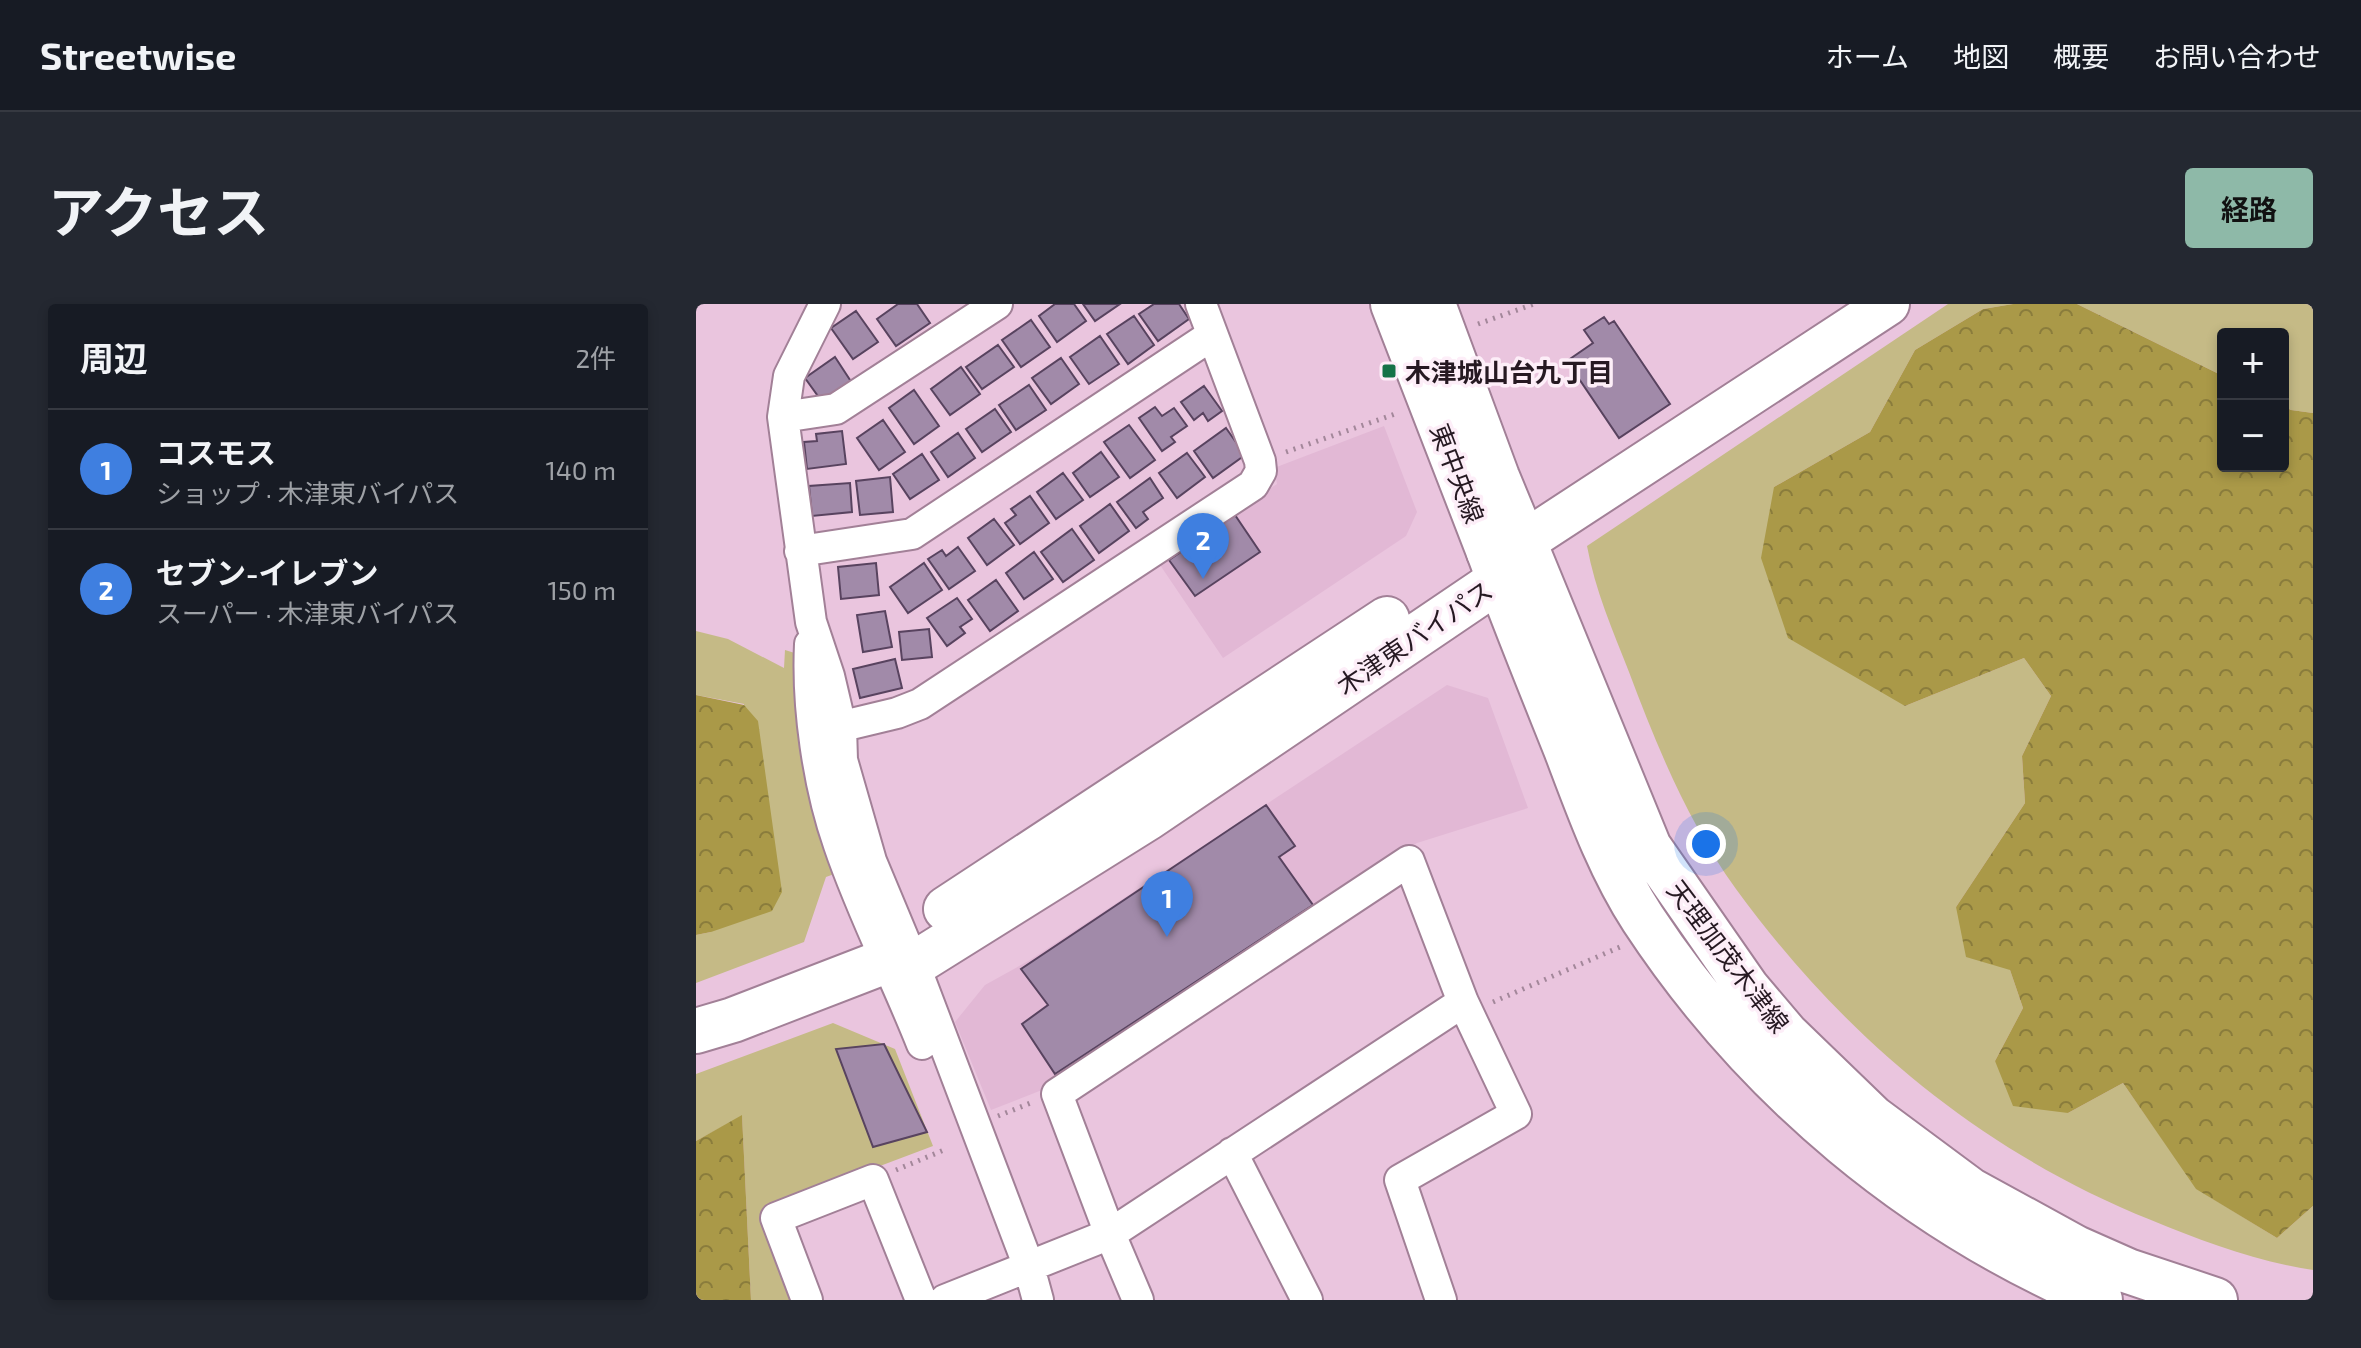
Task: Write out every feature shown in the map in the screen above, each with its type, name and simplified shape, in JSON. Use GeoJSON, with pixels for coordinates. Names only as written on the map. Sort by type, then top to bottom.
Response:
{"type":"FeatureCollection","features":[{"type":"Feature","properties":{"kind":"main road","name":"東中央線"},"geometry":{"type":"LineString","coordinates":[[1393,304],[1504,558]]}},
{"type":"Feature","properties":{"kind":"main road","name":"東中央線"},"geometry":{"type":"LineString","coordinates":[[1433,304],[1497,477],[1504,558]]}},
{"type":"Feature","properties":{"kind":"main road","name":"木津東バイパス"},"geometry":{"type":"LineString","coordinates":[[696,1031],[733,1020],[901,954],[1149,817],[1504,558]]}},
{"type":"Feature","properties":{"kind":"main road","name":"天理加茂木津線"},"geometry":{"type":"LineString","coordinates":[[1504,558],[1595,825],[1643,918],[1713,1012],[1790,1096],[1876,1171],[1970,1235],[2020,1263],[2100,1300]]}},
{"type":"Feature","properties":{"kind":"main road","name":"天理加茂木津線"},"geometry":{"type":"LineString","coordinates":[[1504,558],[1649,847],[1747,988],[1786,1034],[1873,1118],[1970,1190],[2076,1248],[2142,1276],[2215,1300]]}},
{"type":"Feature","properties":{"kind":"street"},"geometry":{"type":"LineString","coordinates":[[825,304],[789,376],[783,417],[811,622],[808,680],[828,730],[827,804],[838,844],[901,954],[1020,1280],[1038,1300]]}},
{"type":"Feature","properties":{"kind":"street"},"geometry":{"type":"LineString","coordinates":[[783,417],[836,409],[997,304]]}},
{"type":"Feature","properties":{"kind":"street"},"geometry":{"type":"LineString","coordinates":[[828,730],[897,713],[920,704],[1253,485],[1261,471],[1260,461],[1201,304]]}},
{"type":"Feature","properties":{"kind":"street"},"geometry":{"type":"LineString","coordinates":[[1504,558],[1888,304]]}},
{"type":"Feature","properties":{"kind":"street"},"geometry":{"type":"LineString","coordinates":[[800,551],[912,534],[1212,335]]}},
{"type":"Feature","properties":{"kind":"street"},"geometry":{"type":"LineString","coordinates":[[1138,1300],[1057,1094],[1409,861],[1465,1008],[1516,1114],[1400,1180],[1441,1300]]}},
{"type":"Feature","properties":{"kind":"street"},"geometry":{"type":"LineString","coordinates":[[945,1300],[1020,1280],[1110,1234],[1232,1153],[1465,1008]]}},
{"type":"Feature","properties":{"kind":"street"},"geometry":{"type":"LineString","coordinates":[[1232,1153],[1307,1300]]}},
{"type":"Feature","properties":{"kind":"street"},"geometry":{"type":"LineString","coordinates":[[807,1300],[776,1218],[873,1180],[921,1300]]}},
{"type":"Feature","properties":{"kind":"path"},"geometry":{"type":"LineString","coordinates":[[1478,324],[1534,304]]}},
{"type":"Feature","properties":{"kind":"path"},"geometry":{"type":"LineString","coordinates":[[1260,461],[1398,413]]}},
{"type":"Feature","properties":{"kind":"path"},"geometry":{"type":"LineString","coordinates":[[1465,1008],[1620,947]]}},
{"type":"Feature","properties":{"kind":"path"},"geometry":{"type":"LineString","coordinates":[[985,1120],[1057,1094]]}},
{"type":"Feature","properties":{"kind":"path"},"geometry":{"type":"LineString","coordinates":[[873,1180],[944,1150]]}},
{"type":"Feature","properties":{"kind":"shaded area"},"geometry":{"type":"Polygon","coordinates":[[[1948,304],[2013,304],[1983,309],[1915,350],[1870,432],[1774,487],[1905,706],[2024,658],[2051,696],[2022,756],[2025,803],[1956,907],[2010,970],[2023,1008],[1995,1061],[2068,1113],[2123,1083],[2197,1189],[2277,1238],[2313,1206],[2313,1270],[2272,1262],[2210,1243],[2089,1192],[2029,1160],[1973,1124],[1870,1041],[1778,943],[1719,864],[1675,784],[1611,626],[1587,546],[1948,304]]]}},
{"type":"Feature","properties":{"kind":"shaded area"},"geometry":{"type":"Polygon","coordinates":[[[2077,304],[2313,304],[2313,413],[2289,409],[2289,328],[2217,328],[2217,373],[2077,304]]]}},
{"type":"Feature","properties":{"kind":"shaded area"},"geometry":{"type":"Polygon","coordinates":[[[1384,426],[1417,512],[1406,536],[1223,658],[1158,562],[1277,484],[1274,468],[1384,426]]]}},
{"type":"Feature","properties":{"kind":"shaded area"},"geometry":{"type":"Polygon","coordinates":[[[696,631],[728,639],[784,668],[785,650],[798,654],[837,873],[826,877],[804,942],[696,983],[696,935],[711,932],[744,704],[696,695],[696,631]]]}},
{"type":"Feature","properties":{"kind":"shaded area"},"geometry":{"type":"Polygon","coordinates":[[[1447,685],[1488,698],[1528,808],[1417,843],[1042,1090],[991,1110],[955,1022],[985,985],[1030,960],[1447,685]]]}},
{"type":"Feature","properties":{"kind":"shaded area"},"geometry":{"type":"Polygon","coordinates":[[[833,1023],[895,1049],[933,1146],[761,1211],[794,1300],[751,1300],[742,1116],[696,1141],[696,1074],[833,1023]]]}},
{"type":"Feature","properties":{"kind":"green space"},"geometry":{"type":"Polygon","coordinates":[[[2013,304],[2077,304],[2217,373],[2217,472],[2289,472],[2289,409],[2313,413],[2313,1206],[2277,1238],[2196,1189],[2123,1083],[2068,1113],[2013,1106],[1995,1061],[2023,1008],[2010,970],[1966,957],[1956,907],[2025,803],[2022,756],[2051,696],[2024,658],[1905,706],[1788,638],[1761,558],[1774,487],[1870,432],[1915,350],[1983,309],[2013,304]]]}},
{"type":"Feature","properties":{"kind":"green space"},"geometry":{"type":"Polygon","coordinates":[[[696,695],[744,705],[758,721],[782,892],[772,911],[696,935],[696,695]]]}},
{"type":"Feature","properties":{"kind":"green space"},"geometry":{"type":"Polygon","coordinates":[[[742,1115],[751,1300],[696,1300],[696,1141],[742,1115]]]}},
{"type":"Feature","properties":{"kind":"building"},"geometry":{"type":"Polygon","coordinates":[[[898,304],[917,304],[930,323],[896,346],[877,319],[898,304]]]}},
{"type":"Feature","properties":{"kind":"building"},"geometry":{"type":"Polygon","coordinates":[[[1055,304],[1074,304],[1086,321],[1057,342],[1039,316],[1055,304]]]}},
{"type":"Feature","properties":{"kind":"building"},"geometry":{"type":"Polygon","coordinates":[[[1083,304],[1120,304],[1095,321],[1083,304]]]}},
{"type":"Feature","properties":{"kind":"building"},"geometry":{"type":"Polygon","coordinates":[[[1154,304],[1179,304],[1189,319],[1158,341],[1139,314],[1154,304]]]}},
{"type":"Feature","properties":{"kind":"building"},"geometry":{"type":"Polygon","coordinates":[[[856,311],[878,342],[853,359],[831,328],[856,311]]]}},
{"type":"Feature","properties":{"kind":"building"},"geometry":{"type":"Polygon","coordinates":[[[1134,316],[1154,345],[1128,364],[1107,334],[1134,316]]]}},
{"type":"Feature","properties":{"kind":"building"},"geometry":{"type":"Polygon","coordinates":[[[1604,317],[1609,324],[1614,321],[1670,404],[1619,438],[1567,361],[1593,343],[1584,330],[1604,317]]]}},
{"type":"Feature","properties":{"kind":"building"},"geometry":{"type":"Polygon","coordinates":[[[1031,320],[1050,347],[1021,367],[1002,340],[1031,320]]]}},
{"type":"Feature","properties":{"kind":"building"},"geometry":{"type":"Polygon","coordinates":[[[1100,336],[1119,364],[1089,384],[1070,357],[1100,336]]]}},
{"type":"Feature","properties":{"kind":"building"},"geometry":{"type":"Polygon","coordinates":[[[998,345],[1014,367],[982,389],[966,367],[998,345]]]}},
{"type":"Feature","properties":{"kind":"building"},"geometry":{"type":"Polygon","coordinates":[[[835,357],[852,383],[823,403],[805,378],[835,357]]]}},
{"type":"Feature","properties":{"kind":"building"},"geometry":{"type":"Polygon","coordinates":[[[1061,358],[1079,384],[1051,404],[1032,378],[1061,358]]]}},
{"type":"Feature","properties":{"kind":"building"},"geometry":{"type":"Polygon","coordinates":[[[961,367],[980,394],[950,415],[931,389],[961,367]]]}},
{"type":"Feature","properties":{"kind":"building"},"geometry":{"type":"Polygon","coordinates":[[[1029,385],[1046,410],[1016,430],[999,405],[1029,385]]]}},
{"type":"Feature","properties":{"kind":"building"},"geometry":{"type":"Polygon","coordinates":[[[1204,386],[1222,411],[1208,421],[1203,413],[1194,420],[1181,402],[1204,386]]]}},
{"type":"Feature","properties":{"kind":"building"},"geometry":{"type":"Polygon","coordinates":[[[914,390],[939,426],[914,444],[889,408],[914,390]]]}},
{"type":"Feature","properties":{"kind":"building"},"geometry":{"type":"Polygon","coordinates":[[[1155,407],[1162,416],[1174,408],[1187,426],[1171,437],[1175,442],[1162,451],[1139,418],[1155,407]]]}},
{"type":"Feature","properties":{"kind":"building"},"geometry":{"type":"Polygon","coordinates":[[[995,409],[1011,432],[982,452],[966,429],[995,409]]]}},
{"type":"Feature","properties":{"kind":"building"},"geometry":{"type":"Polygon","coordinates":[[[883,420],[905,452],[879,470],[857,438],[883,420]]]}},
{"type":"Feature","properties":{"kind":"building"},"geometry":{"type":"Polygon","coordinates":[[[1129,425],[1155,460],[1130,478],[1104,442],[1129,425]]]}},
{"type":"Feature","properties":{"kind":"building"},"geometry":{"type":"Polygon","coordinates":[[[1226,428],[1245,455],[1213,478],[1194,451],[1226,428]]]}},
{"type":"Feature","properties":{"kind":"building"},"geometry":{"type":"Polygon","coordinates":[[[842,431],[846,464],[807,469],[804,442],[817,441],[816,434],[842,431]]]}},
{"type":"Feature","properties":{"kind":"building"},"geometry":{"type":"Polygon","coordinates":[[[958,433],[975,458],[948,477],[931,452],[958,433]]]}},
{"type":"Feature","properties":{"kind":"building"},"geometry":{"type":"Polygon","coordinates":[[[1101,452],[1119,477],[1090,497],[1073,473],[1101,452]]]}},
{"type":"Feature","properties":{"kind":"building"},"geometry":{"type":"Polygon","coordinates":[[[1187,453],[1205,477],[1177,498],[1159,473],[1187,453]]]}},
{"type":"Feature","properties":{"kind":"building"},"geometry":{"type":"Polygon","coordinates":[[[922,454],[939,480],[910,499],[893,474],[922,454]]]}},
{"type":"Feature","properties":{"kind":"building"},"geometry":{"type":"Polygon","coordinates":[[[1063,473],[1083,500],[1056,519],[1037,492],[1063,473]]]}},
{"type":"Feature","properties":{"kind":"building"},"geometry":{"type":"Polygon","coordinates":[[[890,477],[893,512],[860,515],[856,481],[890,477]]]}},
{"type":"Feature","properties":{"kind":"building"},"geometry":{"type":"Polygon","coordinates":[[[1150,478],[1163,498],[1143,512],[1148,519],[1136,528],[1117,502],[1150,478]]]}},
{"type":"Feature","properties":{"kind":"building"},"geometry":{"type":"Polygon","coordinates":[[[850,483],[852,512],[812,516],[809,486],[850,483]]]}},
{"type":"Feature","properties":{"kind":"building"},"geometry":{"type":"Polygon","coordinates":[[[1030,496],[1049,523],[1020,544],[1005,523],[1016,515],[1011,509],[1030,496]]]}},
{"type":"Feature","properties":{"kind":"building"},"geometry":{"type":"Polygon","coordinates":[[[1110,504],[1129,531],[1099,553],[1080,526],[1110,504]]]}},
{"type":"Feature","properties":{"kind":"building"},"geometry":{"type":"Polygon","coordinates":[[[1235,515],[1260,552],[1195,596],[1169,560],[1235,515]]]}},
{"type":"Feature","properties":{"kind":"building"},"geometry":{"type":"Polygon","coordinates":[[[994,519],[1014,545],[987,565],[968,538],[994,519]]]}},
{"type":"Feature","properties":{"kind":"building"},"geometry":{"type":"Polygon","coordinates":[[[1072,529],[1094,560],[1063,582],[1041,552],[1072,529]]]}},
{"type":"Feature","properties":{"kind":"building"},"geometry":{"type":"Polygon","coordinates":[[[958,547],[975,571],[949,589],[928,559],[942,550],[946,556],[958,547]]]}},
{"type":"Feature","properties":{"kind":"building"},"geometry":{"type":"Polygon","coordinates":[[[1034,552],[1053,579],[1024,599],[1006,573],[1034,552]]]}},
{"type":"Feature","properties":{"kind":"building"},"geometry":{"type":"Polygon","coordinates":[[[876,563],[879,595],[841,599],[838,567],[876,563]]]}},
{"type":"Feature","properties":{"kind":"building"},"geometry":{"type":"Polygon","coordinates":[[[924,563],[942,590],[908,613],[890,587],[924,563]]]}},
{"type":"Feature","properties":{"kind":"building"},"geometry":{"type":"Polygon","coordinates":[[[996,580],[1018,611],[990,631],[968,600],[996,580]]]}},
{"type":"Feature","properties":{"kind":"building"},"geometry":{"type":"Polygon","coordinates":[[[957,598],[972,619],[960,627],[965,633],[947,646],[927,618],[957,598]]]}},
{"type":"Feature","properties":{"kind":"building"},"geometry":{"type":"Polygon","coordinates":[[[885,611],[892,647],[863,652],[857,615],[885,611]]]}},
{"type":"Feature","properties":{"kind":"building"},"geometry":{"type":"Polygon","coordinates":[[[929,629],[932,657],[902,660],[899,632],[929,629]]]}},
{"type":"Feature","properties":{"kind":"building"},"geometry":{"type":"Polygon","coordinates":[[[895,659],[902,688],[860,698],[853,669],[895,659]]]}},
{"type":"Feature","properties":{"kind":"building"},"geometry":{"type":"Polygon","coordinates":[[[1266,805],[1295,846],[1279,857],[1313,905],[1055,1074],[1022,1024],[1048,1005],[1021,969],[1266,805]]]}},
{"type":"Feature","properties":{"kind":"building"},"geometry":{"type":"Polygon","coordinates":[[[884,1044],[927,1132],[873,1147],[836,1049],[884,1044]]]}},
{"type":"Feature","properties":{"kind":"place","name":"木津城山台九丁目"},"geometry":{"type":"Point","coordinates":[1389,371]}},
{"type":"Feature","properties":{"kind":"place","name":"セブン-イレブン"},"geometry":{"type":"Point","coordinates":[1203,579]}},
{"type":"Feature","properties":{"kind":"place","name":"コスモス"},"geometry":{"type":"Point","coordinates":[1167,937]}}]}
